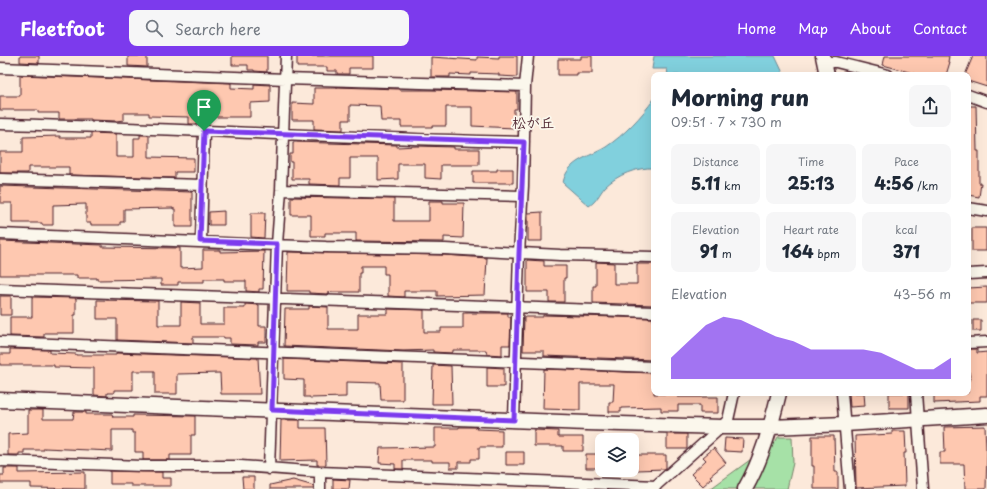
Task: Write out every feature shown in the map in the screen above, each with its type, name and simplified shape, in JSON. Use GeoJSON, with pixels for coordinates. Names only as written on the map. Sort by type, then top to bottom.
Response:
{"type":"FeatureCollection","features":[{"type":"Feature","properties":{"kind":"street"},"geometry":{"type":"LineString","coordinates":[[269,469],[277,244],[281,190],[286,56]]}},
{"type":"Feature","properties":{"kind":"street"},"geometry":{"type":"LineString","coordinates":[[514,420],[525,86],[528,56]]}},
{"type":"Feature","properties":{"kind":"street"},"geometry":{"type":"LineString","coordinates":[[825,64],[836,62],[876,72]]}},
{"type":"Feature","properties":{"kind":"street"},"geometry":{"type":"LineString","coordinates":[[0,68],[285,79],[525,86]]}},
{"type":"Feature","properties":{"kind":"street"},"geometry":{"type":"LineString","coordinates":[[971,96],[987,102]]}},
{"type":"Feature","properties":{"kind":"street"},"geometry":{"type":"LineString","coordinates":[[0,124],[61,124],[204,131],[524,142]]}},
{"type":"Feature","properties":{"kind":"street"},"geometry":{"type":"LineString","coordinates":[[200,241],[204,131]]}},
{"type":"Feature","properties":{"kind":"street"},"geometry":{"type":"LineString","coordinates":[[0,179],[202,186]]}},
{"type":"Feature","properties":{"kind":"street"},"geometry":{"type":"LineString","coordinates":[[281,190],[521,196]]}},
{"type":"Feature","properties":{"kind":"street"},"geometry":{"type":"LineString","coordinates":[[971,208],[987,211]]}},
{"type":"Feature","properties":{"kind":"street"},"geometry":{"type":"LineString","coordinates":[[0,234],[560,255],[651,257]]}},
{"type":"Feature","properties":{"kind":"street"},"geometry":{"type":"LineString","coordinates":[[971,274],[987,273]]}},
{"type":"Feature","properties":{"kind":"street"},"geometry":{"type":"LineString","coordinates":[[0,289],[651,312]]}},
{"type":"Feature","properties":{"kind":"street"},"geometry":{"type":"LineString","coordinates":[[0,342],[651,367]]}},
{"type":"Feature","properties":{"kind":"street"},"geometry":{"type":"LineString","coordinates":[[971,343],[987,342]]}},
{"type":"Feature","properties":{"kind":"street"},"geometry":{"type":"LineString","coordinates":[[0,461],[142,466],[241,466],[320,472],[654,488],[722,427],[728,420],[733,396]]}},
{"type":"Feature","properties":{"kind":"street"},"geometry":{"type":"LineString","coordinates":[[744,489],[756,466],[771,427],[778,396]]}},
{"type":"Feature","properties":{"kind":"street"},"geometry":{"type":"LineString","coordinates":[[842,396],[850,489]]}},
{"type":"Feature","properties":{"kind":"street"},"geometry":{"type":"LineString","coordinates":[[916,396],[923,489]]}},
{"type":"Feature","properties":{"kind":"street"},"geometry":{"type":"LineString","coordinates":[[0,400],[722,427],[845,424],[987,415]]}},
{"type":"Feature","properties":{"kind":"street"},"geometry":{"type":"LineString","coordinates":[[320,472],[320,489]]}},
{"type":"Feature","properties":{"kind":"green space"},"geometry":{"type":"Polygon","coordinates":[[[778,437],[792,437],[793,463],[787,489],[710,489],[776,441],[778,437]]]}},
{"type":"Feature","properties":{"kind":"water"},"geometry":{"type":"Polygon","coordinates":[[[654,56],[775,56],[783,72],[668,72],[667,69],[652,69],[654,56]]]}},
{"type":"Feature","properties":{"kind":"water"},"geometry":{"type":"Polygon","coordinates":[[[651,103],[651,168],[634,170],[621,175],[605,187],[596,200],[589,206],[563,183],[565,175],[574,164],[606,147],[619,137],[651,103]]]}},
{"type":"Feature","properties":{"kind":"building"},"geometry":{"type":"Polygon","coordinates":[[[20,56],[39,56],[39,63],[20,62],[20,56]]]}},
{"type":"Feature","properties":{"kind":"building"},"geometry":{"type":"Polygon","coordinates":[[[128,56],[147,56],[147,67],[128,66],[128,56]]]}},
{"type":"Feature","properties":{"kind":"building"},"geometry":{"type":"Polygon","coordinates":[[[232,56],[267,56],[267,72],[248,70],[248,65],[232,65],[232,56]]]}},
{"type":"Feature","properties":{"kind":"building"},"geometry":{"type":"Polygon","coordinates":[[[297,56],[373,56],[373,68],[349,68],[349,74],[337,74],[337,71],[327,71],[327,67],[297,67],[297,56]]]}},
{"type":"Feature","properties":{"kind":"building"},"geometry":{"type":"Polygon","coordinates":[[[499,56],[517,56],[517,77],[499,76],[499,74],[471,73],[471,75],[450,74],[450,77],[431,77],[431,57],[477,60],[477,57],[499,58],[499,56]]]}},
{"type":"Feature","properties":{"kind":"building"},"geometry":{"type":"Polygon","coordinates":[[[581,56],[592,56],[592,73],[558,75],[558,59],[581,59],[581,56]]]}},
{"type":"Feature","properties":{"kind":"building"},"geometry":{"type":"Polygon","coordinates":[[[885,56],[949,56],[948,62],[950,62],[947,72],[909,72],[883,65],[885,56]]]}},
{"type":"Feature","properties":{"kind":"building"},"geometry":{"type":"Polygon","coordinates":[[[973,56],[987,56],[987,87],[971,82],[971,72],[966,72],[973,56]]]}},
{"type":"Feature","properties":{"kind":"building"},"geometry":{"type":"Polygon","coordinates":[[[20,75],[231,83],[231,88],[254,89],[254,84],[270,85],[270,102],[250,103],[250,117],[208,117],[208,119],[204,119],[204,124],[189,124],[189,117],[149,116],[149,113],[124,113],[124,120],[116,121],[59,119],[59,113],[38,113],[38,110],[0,110],[0,96],[20,96],[20,75]]]}},
{"type":"Feature","properties":{"kind":"building"},"geometry":{"type":"Polygon","coordinates":[[[337,87],[399,90],[517,92],[517,109],[514,109],[514,128],[472,126],[472,107],[446,107],[446,126],[401,127],[401,121],[381,121],[380,106],[350,105],[350,120],[343,120],[343,130],[314,129],[314,120],[292,120],[292,103],[314,104],[314,88],[337,87]]]}},
{"type":"Feature","properties":{"kind":"building"},"geometry":{"type":"Polygon","coordinates":[[[971,106],[976,106],[977,151],[979,151],[979,183],[981,183],[979,197],[971,196],[971,106]]]}},
{"type":"Feature","properties":{"kind":"building"},"geometry":{"type":"Polygon","coordinates":[[[91,133],[116,134],[116,157],[134,157],[134,138],[140,138],[140,135],[149,135],[149,157],[194,158],[194,172],[175,172],[175,178],[69,175],[69,167],[28,167],[28,173],[0,173],[0,152],[23,152],[23,137],[60,136],[60,138],[91,138],[91,133]]]}},
{"type":"Feature","properties":{"kind":"building"},"geometry":{"type":"Polygon","coordinates":[[[293,142],[479,149],[479,165],[441,165],[441,179],[425,178],[425,164],[398,164],[398,179],[378,180],[378,158],[350,158],[350,178],[340,178],[340,185],[309,184],[309,179],[292,179],[292,162],[290,162],[290,154],[293,154],[293,142]]]}},
{"type":"Feature","properties":{"kind":"building"},"geometry":{"type":"Polygon","coordinates":[[[497,169],[513,169],[513,183],[473,183],[473,171],[497,171],[497,169]]]}},
{"type":"Feature","properties":{"kind":"building"},"geometry":{"type":"Polygon","coordinates":[[[0,186],[192,192],[192,227],[175,227],[175,209],[173,208],[124,209],[124,222],[120,222],[120,225],[91,225],[91,223],[86,223],[86,204],[53,205],[53,225],[42,225],[42,223],[12,223],[12,203],[0,203],[0,186]]]}},
{"type":"Feature","properties":{"kind":"building"},"geometry":{"type":"Polygon","coordinates":[[[291,197],[394,199],[394,221],[429,221],[429,201],[464,203],[463,238],[444,237],[444,242],[356,241],[356,233],[325,233],[325,236],[311,236],[311,215],[291,215],[291,197]]]}},
{"type":"Feature","properties":{"kind":"building"},"geometry":{"type":"Polygon","coordinates":[[[224,211],[224,225],[209,225],[209,212],[224,211]]]}},
{"type":"Feature","properties":{"kind":"building"},"geometry":{"type":"Polygon","coordinates":[[[542,212],[542,241],[528,241],[528,213],[542,212]]]}},
{"type":"Feature","properties":{"kind":"building"},"geometry":{"type":"Polygon","coordinates":[[[251,213],[265,213],[264,238],[251,237],[251,213]]]}},
{"type":"Feature","properties":{"kind":"building"},"geometry":{"type":"Polygon","coordinates":[[[972,228],[986,228],[986,251],[972,251],[972,228]]]}},
{"type":"Feature","properties":{"kind":"building"},"geometry":{"type":"Polygon","coordinates":[[[0,241],[102,245],[102,247],[180,248],[180,268],[203,267],[203,250],[220,250],[220,252],[264,251],[263,289],[259,289],[259,292],[246,291],[246,281],[224,281],[224,279],[204,279],[204,282],[178,282],[178,285],[161,285],[161,279],[97,280],[97,278],[77,278],[77,275],[0,275],[0,241]]]}},
{"type":"Feature","properties":{"kind":"building"},"geometry":{"type":"Polygon","coordinates":[[[288,252],[444,255],[487,258],[485,295],[437,296],[437,291],[404,291],[404,297],[388,296],[388,274],[384,274],[384,266],[361,266],[361,273],[359,273],[359,292],[333,292],[328,294],[309,293],[309,291],[287,291],[288,252]]]}},
{"type":"Feature","properties":{"kind":"building"},"geometry":{"type":"Polygon","coordinates":[[[527,260],[544,261],[544,266],[566,266],[566,278],[564,278],[564,302],[549,302],[549,292],[527,292],[527,260]]]}},
{"type":"Feature","properties":{"kind":"building"},"geometry":{"type":"Polygon","coordinates":[[[596,262],[614,263],[614,284],[637,284],[637,264],[651,264],[651,305],[593,303],[593,286],[596,286],[596,262]]]}},
{"type":"Feature","properties":{"kind":"building"},"geometry":{"type":"Polygon","coordinates":[[[987,287],[987,303],[971,303],[971,288],[987,287]]]}},
{"type":"Feature","properties":{"kind":"building"},"geometry":{"type":"Polygon","coordinates":[[[0,296],[11,296],[11,315],[0,315],[0,296]]]}},
{"type":"Feature","properties":{"kind":"building"},"geometry":{"type":"Polygon","coordinates":[[[32,297],[76,298],[74,333],[44,333],[44,337],[10,336],[10,317],[32,317],[32,297]]]}},
{"type":"Feature","properties":{"kind":"building"},"geometry":{"type":"Polygon","coordinates":[[[97,300],[158,301],[158,325],[181,325],[181,302],[200,303],[200,324],[224,324],[224,308],[245,308],[245,304],[259,305],[259,326],[266,326],[266,342],[258,342],[258,345],[230,344],[230,338],[224,337],[193,337],[193,343],[117,340],[117,319],[97,319],[97,300]]]}},
{"type":"Feature","properties":{"kind":"building"},"geometry":{"type":"Polygon","coordinates":[[[309,306],[328,307],[328,329],[358,329],[358,314],[388,314],[388,309],[424,310],[424,332],[441,332],[441,328],[463,328],[463,313],[508,313],[508,317],[511,317],[510,345],[502,345],[502,355],[487,354],[486,350],[453,350],[451,353],[433,352],[433,350],[403,351],[284,346],[285,309],[309,309],[309,306]]]}},
{"type":"Feature","properties":{"kind":"building"},"geometry":{"type":"Polygon","coordinates":[[[543,315],[651,318],[651,360],[544,356],[544,351],[523,351],[524,317],[543,317],[543,315]]]}},
{"type":"Feature","properties":{"kind":"building"},"geometry":{"type":"Polygon","coordinates":[[[973,320],[981,320],[981,331],[973,331],[973,320]]]}},
{"type":"Feature","properties":{"kind":"building"},"geometry":{"type":"Polygon","coordinates":[[[10,349],[50,350],[50,353],[76,355],[116,355],[116,353],[258,358],[260,394],[221,394],[220,373],[177,374],[177,394],[155,394],[155,371],[133,371],[133,390],[114,390],[114,393],[107,393],[107,396],[94,395],[94,368],[54,367],[54,365],[0,365],[0,354],[10,354],[10,349]]]}},
{"type":"Feature","properties":{"kind":"building"},"geometry":{"type":"Polygon","coordinates":[[[971,349],[977,349],[977,353],[987,352],[987,396],[980,396],[980,401],[934,403],[934,396],[971,396],[971,349]]]}},
{"type":"Feature","properties":{"kind":"building"},"geometry":{"type":"Polygon","coordinates":[[[284,359],[403,364],[403,400],[381,400],[380,383],[346,382],[346,397],[304,397],[304,380],[284,379],[284,359]]]}},
{"type":"Feature","properties":{"kind":"building"},"geometry":{"type":"Polygon","coordinates":[[[433,365],[451,366],[452,404],[432,404],[433,365]]]}},
{"type":"Feature","properties":{"kind":"building"},"geometry":{"type":"Polygon","coordinates":[[[487,367],[504,368],[504,387],[487,387],[487,367]]]}},
{"type":"Feature","properties":{"kind":"building"},"geometry":{"type":"Polygon","coordinates":[[[544,369],[651,373],[651,396],[718,397],[718,413],[700,413],[700,405],[678,405],[678,411],[661,411],[661,407],[621,408],[621,412],[609,412],[609,402],[613,402],[614,384],[580,384],[580,410],[543,409],[544,369]]]}},
{"type":"Feature","properties":{"kind":"building"},"geometry":{"type":"Polygon","coordinates":[[[849,396],[864,396],[865,406],[850,407],[849,396]]]}},
{"type":"Feature","properties":{"kind":"building"},"geometry":{"type":"Polygon","coordinates":[[[889,396],[909,396],[909,408],[889,408],[889,396]]]}},
{"type":"Feature","properties":{"kind":"building"},"geometry":{"type":"Polygon","coordinates":[[[28,410],[43,410],[43,419],[73,419],[74,412],[86,412],[86,414],[112,414],[113,417],[133,417],[133,415],[195,416],[195,435],[191,435],[191,455],[170,455],[170,460],[143,460],[143,452],[135,452],[135,433],[132,433],[132,430],[112,430],[112,451],[44,448],[44,450],[24,450],[24,453],[19,453],[19,455],[8,455],[8,434],[28,433],[28,410]]]}},
{"type":"Feature","properties":{"kind":"building"},"geometry":{"type":"Polygon","coordinates":[[[281,420],[300,420],[300,428],[325,428],[326,465],[317,465],[317,460],[280,461],[281,420]]]}},
{"type":"Feature","properties":{"kind":"building"},"geometry":{"type":"Polygon","coordinates":[[[985,426],[987,449],[986,489],[965,489],[964,464],[940,464],[940,452],[945,452],[944,427],[985,426]]]}},
{"type":"Feature","properties":{"kind":"building"},"geometry":{"type":"Polygon","coordinates":[[[477,427],[476,429],[502,430],[502,447],[479,447],[479,459],[471,459],[471,462],[458,462],[458,468],[450,468],[450,462],[432,462],[432,460],[403,460],[403,469],[395,469],[395,464],[379,463],[380,448],[435,447],[435,428],[477,427]]]}},
{"type":"Feature","properties":{"kind":"building"},"geometry":{"type":"Polygon","coordinates":[[[534,430],[558,431],[558,437],[583,437],[583,451],[563,451],[563,446],[534,446],[534,430]]]}},
{"type":"Feature","properties":{"kind":"building"},"geometry":{"type":"Polygon","coordinates":[[[892,431],[905,431],[905,486],[856,488],[855,436],[892,434],[892,431]]]}},
{"type":"Feature","properties":{"kind":"building"},"geometry":{"type":"Polygon","coordinates":[[[667,434],[687,434],[687,449],[667,449],[667,434]]]}},
{"type":"Feature","properties":{"kind":"building"},"geometry":{"type":"Polygon","coordinates":[[[812,436],[834,436],[835,472],[838,472],[838,489],[814,489],[812,436]]]}},
{"type":"Feature","properties":{"kind":"building"},"geometry":{"type":"Polygon","coordinates":[[[725,438],[743,439],[742,452],[724,451],[725,438]]]}},
{"type":"Feature","properties":{"kind":"building"},"geometry":{"type":"Polygon","coordinates":[[[714,448],[726,463],[710,476],[712,478],[703,486],[691,474],[706,460],[703,457],[714,448]]]}},
{"type":"Feature","properties":{"kind":"building"},"geometry":{"type":"Polygon","coordinates":[[[506,452],[524,452],[524,465],[506,465],[506,452]]]}},
{"type":"Feature","properties":{"kind":"building"},"geometry":{"type":"Polygon","coordinates":[[[586,454],[595,454],[595,468],[586,468],[586,454]]]}},
{"type":"Feature","properties":{"kind":"building"},"geometry":{"type":"Polygon","coordinates":[[[639,455],[666,455],[666,468],[639,470],[639,455]]]}},
{"type":"Feature","properties":{"kind":"building"},"geometry":{"type":"Polygon","coordinates":[[[4,468],[19,468],[19,473],[85,472],[85,489],[31,488],[31,483],[0,483],[0,475],[4,475],[4,468]]]}},
{"type":"Feature","properties":{"kind":"building"},"geometry":{"type":"Polygon","coordinates":[[[110,471],[162,472],[162,478],[171,478],[171,486],[131,486],[131,484],[110,484],[110,471]]]}},
{"type":"Feature","properties":{"kind":"building"},"geometry":{"type":"Polygon","coordinates":[[[242,477],[254,477],[254,489],[243,489],[242,477]]]}},
{"type":"Feature","properties":{"kind":"building"},"geometry":{"type":"Polygon","coordinates":[[[333,479],[350,480],[349,489],[333,489],[333,479]]]}},
{"type":"Feature","properties":{"kind":"building"},"geometry":{"type":"Polygon","coordinates":[[[293,480],[314,486],[314,489],[270,489],[270,485],[293,480]]]}},
{"type":"Feature","properties":{"kind":"district","name":"松が丘"},"geometry":{"type":"Point","coordinates":[533,123]}},
{"type":"Feature","properties":{"kind":"route"},"geometry":{"type":"LineString","coordinates":[[204,131],[524,142],[514,420],[272,410],[277,244],[200,241],[204,131]]}}]}
